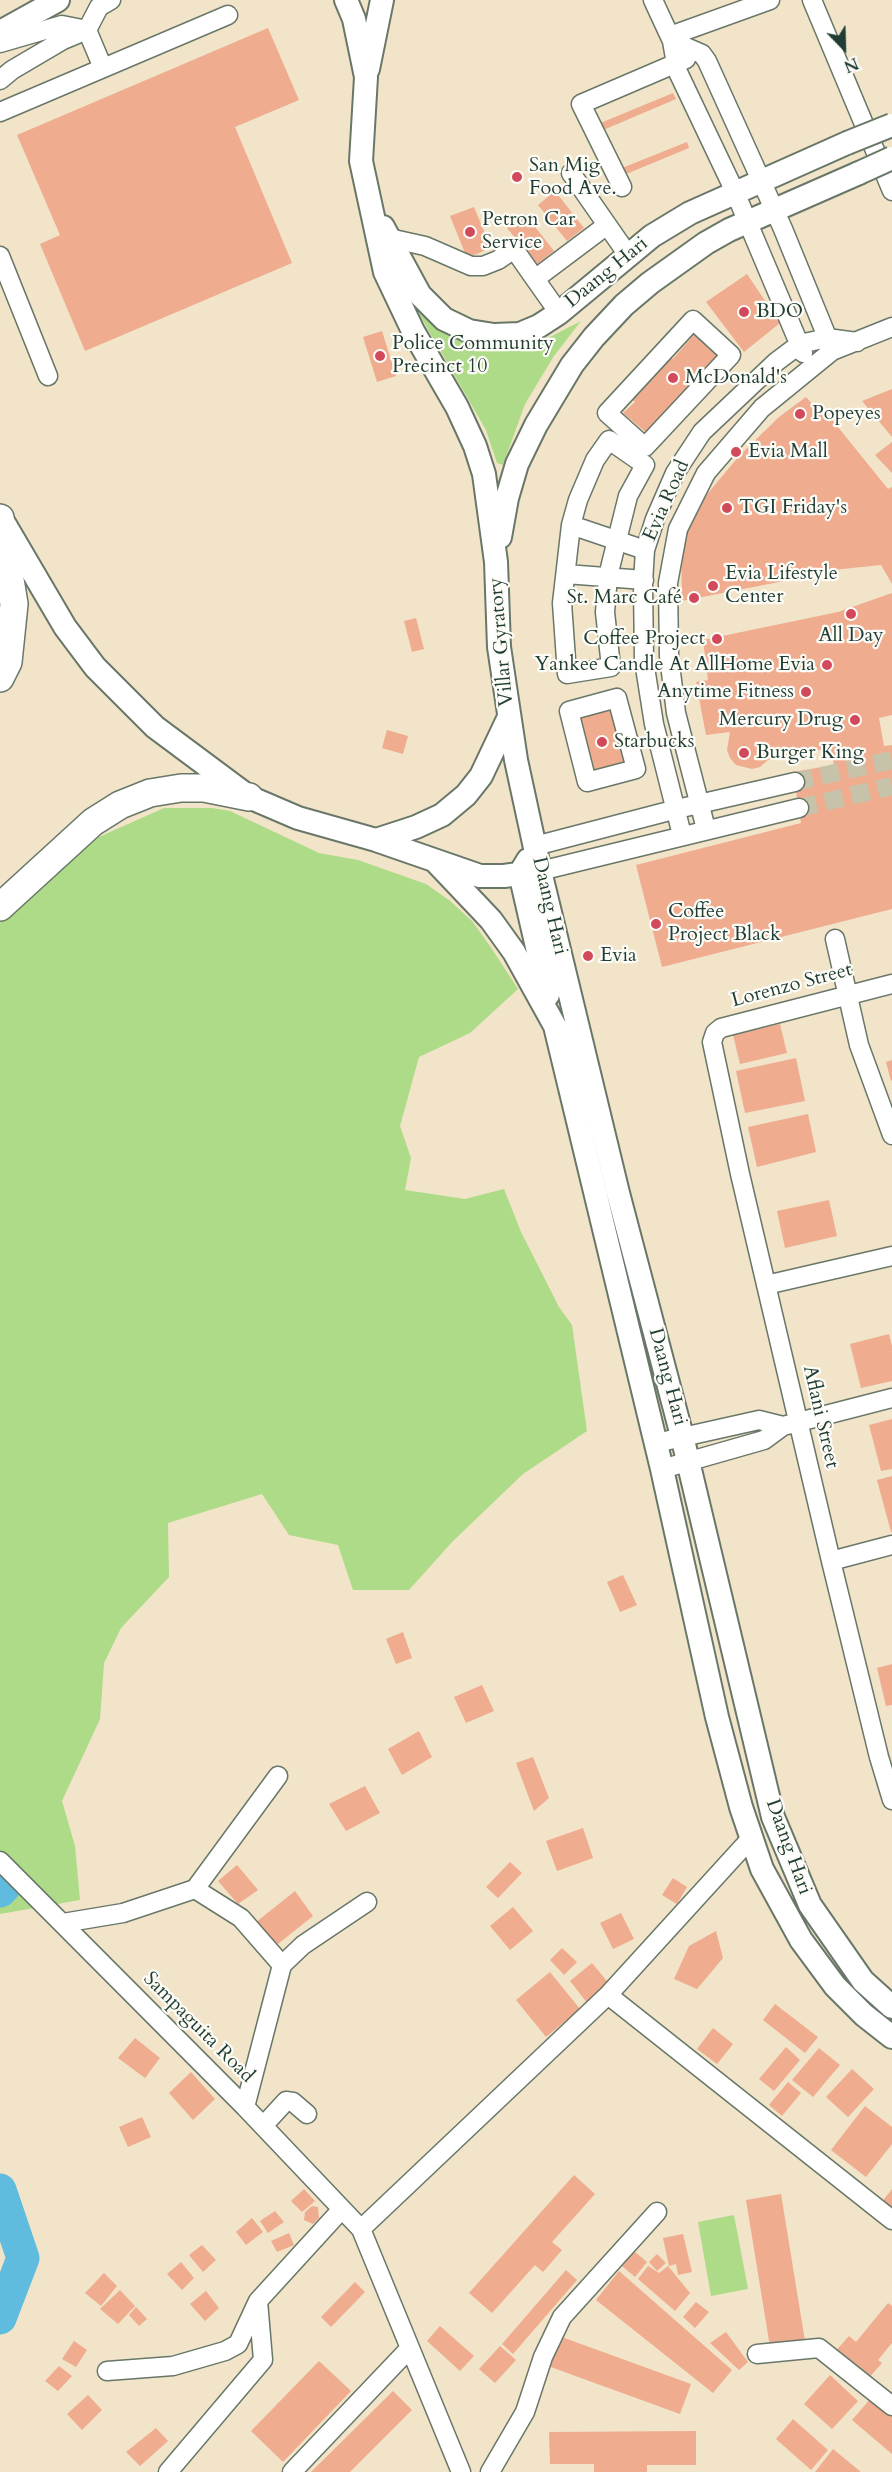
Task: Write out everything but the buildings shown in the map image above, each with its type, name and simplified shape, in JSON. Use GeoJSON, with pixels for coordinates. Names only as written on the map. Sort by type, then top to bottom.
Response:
{"type":"FeatureCollection","features":[{"type":"Feature","properties":{"kind":"highway"},"geometry":{"type":"LineString","coordinates":[[0,517],[14,604],[9,662],[0,678]]}},
{"type":"Feature","properties":{"kind":"highway"},"geometry":{"type":"LineString","coordinates":[[0,907],[93,822],[120,805],[150,793],[181,788],[204,789],[249,797]]}},
{"type":"Feature","properties":{"kind":"main road"},"geometry":{"type":"LineString","coordinates":[[0,32],[58,0]]}},
{"type":"Feature","properties":{"kind":"main road","name":"Villar Gyratory"},"geometry":{"type":"LineString","coordinates":[[346,0],[354,19],[366,77],[361,161],[385,272],[413,331],[457,407],[476,446],[489,500],[499,647],[509,717],[481,776],[466,795],[442,814],[416,827],[376,840]]}},
{"type":"Feature","properties":{"kind":"main road"},"geometry":{"type":"LineString","coordinates":[[366,77],[382,0]]}},
{"type":"Feature","properties":{"kind":"main road","name":"Daang Hari"},"geometry":{"type":"LineString","coordinates":[[371,204],[420,295],[444,319],[469,331],[494,335],[520,334],[539,326],[559,313],[652,236],[690,213],[892,124]]}},
{"type":"Feature","properties":{"kind":"main road","name":"Daang Hari"},"geometry":{"type":"LineString","coordinates":[[495,562],[507,498],[517,465],[536,425],[572,365],[616,313],[650,283],[706,243],[892,158]]}},
{"type":"Feature","properties":{"kind":"main road"},"geometry":{"type":"LineString","coordinates":[[0,517],[65,627],[95,667],[155,727],[249,797],[298,818],[376,840]]}},
{"type":"Feature","properties":{"kind":"main road","name":"Daang Hari"},"geometry":{"type":"LineString","coordinates":[[509,717],[535,846],[530,872],[682,1436],[773,1817],[810,1905],[863,1981],[892,2007]]}},
{"type":"Feature","properties":{"kind":"main road","name":"Daang Hari"},"geometry":{"type":"LineString","coordinates":[[376,840],[436,862],[477,902],[519,961],[555,1026],[656,1443],[717,1717],[762,1869],[801,1940],[835,1986],[864,2015],[892,2037]]}},
{"type":"Feature","properties":{"kind":"main road"},"geometry":{"type":"LineString","coordinates":[[436,862],[480,876],[530,872],[555,1026]]}},
{"type":"Feature","properties":{"kind":"street"},"geometry":{"type":"LineString","coordinates":[[0,80],[12,70],[63,40],[87,30],[99,7],[111,0]]}},
{"type":"Feature","properties":{"kind":"street"},"geometry":{"type":"LineString","coordinates":[[653,0],[671,38],[675,63],[735,192],[810,369]]}},
{"type":"Feature","properties":{"kind":"street"},"geometry":{"type":"LineString","coordinates":[[671,38],[770,0]]}},
{"type":"Feature","properties":{"kind":"street"},"geometry":{"type":"LineString","coordinates":[[812,0],[892,191]]}},
{"type":"Feature","properties":{"kind":"street"},"geometry":{"type":"LineString","coordinates":[[0,112],[228,15]]}},
{"type":"Feature","properties":{"kind":"street"},"geometry":{"type":"LineString","coordinates":[[0,43],[62,25],[87,30]]}},
{"type":"Feature","properties":{"kind":"street"},"geometry":{"type":"LineString","coordinates":[[87,30],[103,68]]}},
{"type":"Feature","properties":{"kind":"street"},"geometry":{"type":"LineString","coordinates":[[671,38],[706,53],[830,344],[857,342],[892,327]]}},
{"type":"Feature","properties":{"kind":"street"},"geometry":{"type":"LineString","coordinates":[[622,187],[581,105],[675,63],[706,53]]}},
{"type":"Feature","properties":{"kind":"street"},"geometry":{"type":"LineString","coordinates":[[571,173],[628,255]]}},
{"type":"Feature","properties":{"kind":"street"},"geometry":{"type":"LineString","coordinates":[[535,279],[607,225]]}},
{"type":"Feature","properties":{"kind":"street"},"geometry":{"type":"LineString","coordinates":[[389,238],[424,246],[471,266],[483,266],[498,260],[514,249],[559,313]]}},
{"type":"Feature","properties":{"kind":"street"},"geometry":{"type":"LineString","coordinates":[[0,256],[48,376]]}},
{"type":"Feature","properties":{"kind":"street"},"geometry":{"type":"LineString","coordinates":[[693,320],[731,356],[645,447],[607,413],[693,320]]}},
{"type":"Feature","properties":{"kind":"street","name":"Evia Road"},"geometry":{"type":"LineString","coordinates":[[682,835],[648,690],[644,661],[645,550],[655,519],[675,473],[702,432],[776,362],[800,344],[830,344]]}},
{"type":"Feature","properties":{"kind":"street","name":"Evia Road"},"geometry":{"type":"LineString","coordinates":[[705,829],[676,713],[669,656],[668,583],[678,529],[706,473],[745,426],[779,392],[810,369],[830,344]]}},
{"type":"Feature","properties":{"kind":"street"},"geometry":{"type":"LineString","coordinates":[[609,440],[645,465],[628,496],[616,541],[608,576],[605,612],[611,667],[567,674],[562,603],[571,525],[595,460],[609,440]]}},
{"type":"Feature","properties":{"kind":"street"},"geometry":{"type":"LineString","coordinates":[[571,525],[645,550]]}},
{"type":"Feature","properties":{"kind":"street"},"geometry":{"type":"LineString","coordinates":[[566,574],[644,580]]}},
{"type":"Feature","properties":{"kind":"street"},"geometry":{"type":"LineString","coordinates":[[617,698],[636,769],[587,782],[569,711],[617,698]]}},
{"type":"Feature","properties":{"kind":"street"},"geometry":{"type":"LineString","coordinates":[[535,846],[676,809],[795,782]]}},
{"type":"Feature","properties":{"kind":"street"},"geometry":{"type":"LineString","coordinates":[[530,872],[799,808]]}},
{"type":"Feature","properties":{"kind":"street"},"geometry":{"type":"LineString","coordinates":[[835,939],[859,1045],[891,1130]]}},
{"type":"Feature","properties":{"kind":"street","name":"Lorenzo Street"},"geometry":{"type":"LineString","coordinates":[[712,1042],[715,1033],[721,1028],[892,984]]}},
{"type":"Feature","properties":{"kind":"street","name":"Aflani Street"},"geometry":{"type":"LineString","coordinates":[[712,1042],[766,1285],[791,1424],[831,1560],[879,1757],[892,1800]]}},
{"type":"Feature","properties":{"kind":"street"},"geometry":{"type":"LineString","coordinates":[[766,1285],[892,1256]]}},
{"type":"Feature","properties":{"kind":"street"},"geometry":{"type":"LineString","coordinates":[[662,1469],[764,1440],[791,1424],[892,1398]]}},
{"type":"Feature","properties":{"kind":"street"},"geometry":{"type":"LineString","coordinates":[[656,1443],[759,1420],[791,1424]]}},
{"type":"Feature","properties":{"kind":"street"},"geometry":{"type":"LineString","coordinates":[[831,1560],[892,1545]]}},
{"type":"Feature","properties":{"kind":"street"},"geometry":{"type":"LineString","coordinates":[[63,1923],[123,1913],[195,1889],[278,1776]]}},
{"type":"Feature","properties":{"kind":"street"},"geometry":{"type":"LineString","coordinates":[[463,2469],[361,2229],[608,1995],[752,1837]]}},
{"type":"Feature","properties":{"kind":"street","name":"Sampaguita Road"},"geometry":{"type":"LineString","coordinates":[[0,1861],[245,2107],[361,2229]]}},
{"type":"Feature","properties":{"kind":"street"},"geometry":{"type":"LineString","coordinates":[[195,1889],[241,1918],[282,1965]]}},
{"type":"Feature","properties":{"kind":"street"},"geometry":{"type":"LineString","coordinates":[[245,2107],[282,1965],[303,1945],[367,1902]]}},
{"type":"Feature","properties":{"kind":"street"},"geometry":{"type":"LineString","coordinates":[[608,1995],[892,2220]]}},
{"type":"Feature","properties":{"kind":"street"},"geometry":{"type":"LineString","coordinates":[[263,2126],[286,2101],[293,2102],[307,2114]]}},
{"type":"Feature","properties":{"kind":"street"},"geometry":{"type":"LineString","coordinates":[[107,2371],[173,2366],[225,2351],[238,2344],[258,2301],[342,2209]]}},
{"type":"Feature","properties":{"kind":"street"},"geometry":{"type":"LineString","coordinates":[[490,2472],[525,2412],[543,2357],[562,2317],[657,2212]]}},
{"type":"Feature","properties":{"kind":"street"},"geometry":{"type":"LineString","coordinates":[[168,2472],[263,2360],[258,2301]]}},
{"type":"Feature","properties":{"kind":"street"},"geometry":{"type":"LineString","coordinates":[[292,2472],[410,2348]]}},
{"type":"Feature","properties":{"kind":"street"},"geometry":{"type":"LineString","coordinates":[[757,2354],[819,2348],[892,2406]]}},
{"type":"Feature","properties":{"kind":"green space"},"geometry":{"type":"Polygon","coordinates":[[[418,312],[444,333],[468,342],[496,347],[524,345],[548,338],[581,321],[554,356],[525,404],[503,465],[497,463],[486,430],[418,312]]]}},
{"type":"Feature","properties":{"kind":"green space"},"geometry":{"type":"Polygon","coordinates":[[[164,808],[212,808],[230,811],[319,853],[358,860],[426,884],[449,900],[472,921],[490,946],[518,989],[470,1033],[419,1057],[400,1126],[411,1158],[405,1190],[465,1199],[504,1189],[521,1232],[559,1307],[572,1325],[587,1431],[523,1474],[452,1542],[409,1590],[353,1590],[338,1545],[289,1535],[262,1494],[168,1523],[169,1577],[121,1628],[104,1663],[100,1719],[62,1801],[75,1846],[80,1900],[0,1914],[0,920],[99,837],[164,808]]]}},
{"type":"Feature","properties":{"kind":"green space"},"geometry":{"type":"Polygon","coordinates":[[[734,2215],[748,2289],[711,2296],[698,2222],[734,2215]]]}},
{"type":"Feature","properties":{"kind":"waterway"},"geometry":{"type":"LineString","coordinates":[[0,1891],[5,1886]]}},
{"type":"Feature","properties":{"kind":"waterway"},"geometry":{"type":"LineString","coordinates":[[0,2190],[23,2258],[0,2318]]}},
{"type":"Feature","properties":{"kind":"tunnel"},"geometry":{"type":"LineString","coordinates":[[795,782],[892,760]]}},
{"type":"Feature","properties":{"kind":"tunnel"},"geometry":{"type":"LineString","coordinates":[[799,808],[892,786]]}},
{"type":"Feature","properties":{"kind":"place","name":"San Mig Food Ave."},"geometry":{"type":"Point","coordinates":[517,177]}},
{"type":"Feature","properties":{"kind":"place","name":"Petron Car Service"},"geometry":{"type":"Point","coordinates":[470,232]}},
{"type":"Feature","properties":{"kind":"place","name":"BDO"},"geometry":{"type":"Point","coordinates":[744,312]}},
{"type":"Feature","properties":{"kind":"place","name":"Police Community Precinct 10"},"geometry":{"type":"Point","coordinates":[380,356]}},
{"type":"Feature","properties":{"kind":"place","name":"McDonald's"},"geometry":{"type":"Point","coordinates":[673,378]}},
{"type":"Feature","properties":{"kind":"place","name":"Popeyes"},"geometry":{"type":"Point","coordinates":[800,414]}},
{"type":"Feature","properties":{"kind":"place","name":"Evia Mall"},"geometry":{"type":"Point","coordinates":[736,452]}},
{"type":"Feature","properties":{"kind":"place","name":"TGI Friday's"},"geometry":{"type":"Point","coordinates":[727,508]}},
{"type":"Feature","properties":{"kind":"place","name":"Evia Lifestyle Center"},"geometry":{"type":"Point","coordinates":[713,586]}},
{"type":"Feature","properties":{"kind":"place","name":"St. Marc Café"},"geometry":{"type":"Point","coordinates":[694,598]}},
{"type":"Feature","properties":{"kind":"place","name":"All Day"},"geometry":{"type":"Point","coordinates":[851,614]}},
{"type":"Feature","properties":{"kind":"place","name":"Coffee Project"},"geometry":{"type":"Point","coordinates":[717,639]}},
{"type":"Feature","properties":{"kind":"place","name":"Yankee Candle At AllHome Evia"},"geometry":{"type":"Point","coordinates":[827,665]}},
{"type":"Feature","properties":{"kind":"place","name":"Anytime Fitness"},"geometry":{"type":"Point","coordinates":[806,692]}},
{"type":"Feature","properties":{"kind":"place","name":"Mercury Drug"},"geometry":{"type":"Point","coordinates":[855,720]}},
{"type":"Feature","properties":{"kind":"place","name":"Starbucks"},"geometry":{"type":"Point","coordinates":[602,742]}},
{"type":"Feature","properties":{"kind":"place","name":"Burger King"},"geometry":{"type":"Point","coordinates":[744,753]}},
{"type":"Feature","properties":{"kind":"place","name":"Coffee Project Black"},"geometry":{"type":"Point","coordinates":[656,924]}},
{"type":"Feature","properties":{"kind":"place","name":"Evia"},"geometry":{"type":"Point","coordinates":[588,956]}}]}
